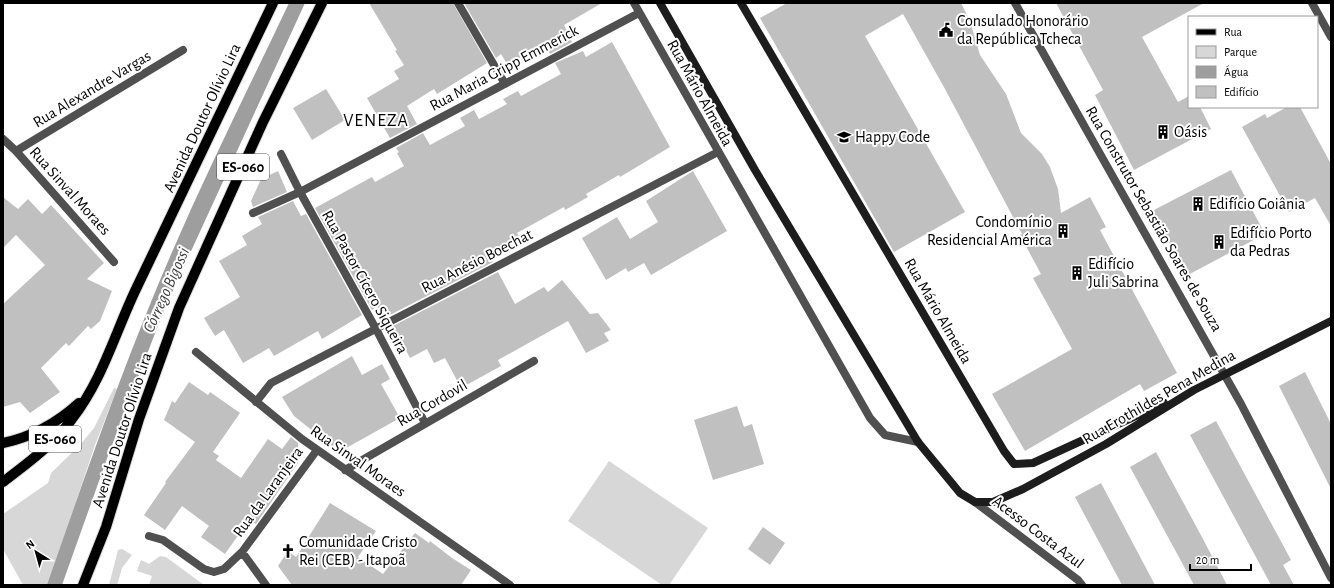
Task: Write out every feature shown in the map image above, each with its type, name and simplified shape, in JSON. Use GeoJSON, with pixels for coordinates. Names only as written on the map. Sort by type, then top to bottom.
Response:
{"type":"FeatureCollection","features":[{"type":"Feature","properties":{"kind":"main road","name":"Avenida Doutor Olívio Lira"},"geometry":{"type":"LineString","coordinates":[[3,482],[30,462],[60,434],[73,419],[94,384],[135,291],[272,3]]}},
{"type":"Feature","properties":{"kind":"main road","name":"Avenida Doutor Olívio Lira"},"geometry":{"type":"LineString","coordinates":[[85,582],[106,527],[140,419],[179,308],[260,129],[322,3]]}},
{"type":"Feature","properties":{"kind":"main road"},"geometry":{"type":"LineString","coordinates":[[3,443],[34,434],[52,424],[68,413],[94,384]]}},
{"type":"Feature","properties":{"kind":"street"},"geometry":{"type":"LineString","coordinates":[[458,3],[505,84]]}},
{"type":"Feature","properties":{"kind":"street","name":"Rua Mário Almeida"},"geometry":{"type":"LineString","coordinates":[[634,3],[870,418],[885,436],[918,442]]}},
{"type":"Feature","properties":{"kind":"street"},"geometry":{"type":"LineString","coordinates":[[660,3],[755,170],[918,442],[960,493],[975,502]]}},
{"type":"Feature","properties":{"kind":"street","name":"Rua Mário Almeida"},"geometry":{"type":"LineString","coordinates":[[740,3],[1000,444],[1014,464],[1033,463],[1194,390]]}},
{"type":"Feature","properties":{"kind":"street","name":"Rua Construtor Sebastião Soares de Souza"},"geometry":{"type":"LineString","coordinates":[[1015,3],[1225,375],[1331,578]]}},
{"type":"Feature","properties":{"kind":"street"},"geometry":{"type":"LineString","coordinates":[[1312,3],[1331,37]]}},
{"type":"Feature","properties":{"kind":"street","name":"Rua Maria Gripp Emmerick"},"geometry":{"type":"LineString","coordinates":[[253,213],[300,192],[640,13]]}},
{"type":"Feature","properties":{"kind":"street","name":"Rua Alexandre Vargas"},"geometry":{"type":"LineString","coordinates":[[16,151],[183,50]]}},
{"type":"Feature","properties":{"kind":"street","name":"Rua Sinval Moraes"},"geometry":{"type":"LineString","coordinates":[[3,140],[16,151],[114,262]]}},
{"type":"Feature","properties":{"kind":"street","name":"Rua Anésio Boechat"},"geometry":{"type":"LineString","coordinates":[[256,402],[271,383],[718,152]]}},
{"type":"Feature","properties":{"kind":"street","name":"Rua Pastor Cícero Siqueira"},"geometry":{"type":"LineString","coordinates":[[281,154],[425,423]]}},
{"type":"Feature","properties":{"kind":"street","name":"Rua Erothildes Pena Medina"},"geometry":{"type":"LineString","coordinates":[[975,502],[992,502],[1023,489],[1106,444],[1194,390],[1331,321]]}},
{"type":"Feature","properties":{"kind":"street","name":"Rua Sinval Moraes"},"geometry":{"type":"LineString","coordinates":[[196,352],[317,450],[510,585]]}},
{"type":"Feature","properties":{"kind":"street","name":"Rua Cordovil"},"geometry":{"type":"LineString","coordinates":[[345,470],[534,361]]}},
{"type":"Feature","properties":{"kind":"street","name":"Rua da Laranjeira"},"geometry":{"type":"LineString","coordinates":[[150,536],[163,540],[204,570],[214,572],[224,569],[242,552],[317,450]]}},
{"type":"Feature","properties":{"kind":"street","name":"Acesso Costa Azul"},"geometry":{"type":"LineString","coordinates":[[975,502],[1078,580],[1082,585]]}},
{"type":"Feature","properties":{"kind":"street","name":"Rua da Laranjeira"},"geometry":{"type":"LineString","coordinates":[[242,552],[266,585]]}},
{"type":"Feature","properties":{"kind":"green space"},"geometry":{"type":"Polygon","coordinates":[[[114,388],[117,389],[95,445],[48,585],[23,585],[3,549],[3,514],[48,483],[51,473],[80,445],[94,428],[114,388]]]}},
{"type":"Feature","properties":{"kind":"green space"},"geometry":{"type":"Polygon","coordinates":[[[609,461],[708,528],[669,585],[662,585],[568,521],[609,461]]]}},
{"type":"Feature","properties":{"kind":"green space"},"geometry":{"type":"Polygon","coordinates":[[[122,549],[132,555],[122,568],[117,585],[109,585],[118,550],[122,549]]]}},
{"type":"Feature","properties":{"kind":"green space"},"geometry":{"type":"Polygon","coordinates":[[[160,556],[166,557],[204,585],[149,585],[152,576],[137,571],[141,560],[149,564],[160,556]]]}},
{"type":"Feature","properties":{"kind":"water","name":"Córrego Bigossi"},"geometry":{"type":"Polygon","coordinates":[[[289,3],[305,3],[164,310],[109,453],[62,585],[47,585],[110,407],[151,302],[200,189],[289,3]]]}},
{"type":"Feature","properties":{"kind":"building"},"geometry":{"type":"Polygon","coordinates":[[[369,3],[453,3],[487,63],[437,94],[434,89],[407,106],[417,124],[390,138],[367,98],[399,79],[394,71],[404,65],[395,51],[397,50],[369,3]]]}},
{"type":"Feature","properties":{"kind":"building"},"geometry":{"type":"Polygon","coordinates":[[[464,3],[602,3],[564,25],[572,42],[550,54],[545,45],[507,64],[501,54],[496,58],[464,3]]]}},
{"type":"Feature","properties":{"kind":"building"},"geometry":{"type":"Polygon","coordinates":[[[787,3],[961,3],[970,21],[980,55],[1006,94],[1021,133],[1042,154],[1050,167],[1058,189],[1061,213],[1090,197],[1106,227],[1100,230],[1177,373],[1144,391],[1140,384],[1025,451],[992,394],[1072,349],[1033,278],[1041,274],[1020,235],[1022,234],[945,89],[903,14],[865,36],[965,212],[894,252],[760,18],[787,3]]]}},
{"type":"Feature","properties":{"kind":"building"},"geometry":{"type":"Polygon","coordinates":[[[1056,3],[1204,3],[1142,37],[1178,102],[1188,97],[1188,108],[1200,108],[1211,129],[1134,170],[1095,95],[1103,90],[1056,3]]]}},
{"type":"Feature","properties":{"kind":"building"},"geometry":{"type":"Polygon","coordinates":[[[612,42],[670,147],[620,177],[619,175],[586,194],[588,197],[565,210],[564,207],[517,233],[519,236],[488,254],[493,262],[388,316],[385,310],[381,313],[377,306],[372,310],[315,208],[372,177],[375,182],[404,166],[396,148],[423,133],[430,145],[465,126],[460,118],[474,110],[479,119],[507,104],[503,99],[518,91],[521,96],[561,74],[555,63],[583,51],[586,57],[612,42]]]}},
{"type":"Feature","properties":{"kind":"building"},"geometry":{"type":"Polygon","coordinates":[[[326,89],[345,120],[312,140],[293,108],[326,89]]]}},
{"type":"Feature","properties":{"kind":"building"},"geometry":{"type":"Polygon","coordinates":[[[1285,108],[1301,108],[1331,164],[1331,226],[1315,198],[1289,212],[1242,127],[1265,114],[1267,118],[1285,108]]]}},
{"type":"Feature","properties":{"kind":"building"},"geometry":{"type":"Polygon","coordinates":[[[1231,170],[1265,234],[1186,276],[1152,211],[1231,170]]]}},
{"type":"Feature","properties":{"kind":"building"},"geometry":{"type":"Polygon","coordinates":[[[278,171],[287,192],[253,207],[251,201],[261,179],[278,171]]]}},
{"type":"Feature","properties":{"kind":"building"},"geometry":{"type":"Polygon","coordinates":[[[693,171],[727,231],[651,275],[644,263],[628,272],[626,268],[606,280],[582,238],[617,217],[630,239],[658,222],[646,201],[693,171]]]}},
{"type":"Feature","properties":{"kind":"building"},"geometry":{"type":"Polygon","coordinates":[[[3,197],[18,209],[28,199],[42,214],[51,205],[104,263],[87,279],[112,291],[100,321],[91,329],[88,326],[69,346],[66,343],[41,368],[60,392],[30,413],[20,402],[3,407],[3,304],[45,265],[16,235],[3,248],[3,197]]]}},
{"type":"Feature","properties":{"kind":"building"},"geometry":{"type":"Polygon","coordinates":[[[293,201],[301,216],[306,214],[362,315],[322,339],[318,331],[274,356],[269,348],[243,363],[224,330],[215,336],[204,318],[240,297],[219,261],[247,245],[242,236],[262,224],[258,217],[293,201]]]}},
{"type":"Feature","properties":{"kind":"building"},"geometry":{"type":"Polygon","coordinates":[[[498,272],[515,304],[544,287],[548,292],[562,280],[590,314],[598,313],[611,330],[604,333],[609,341],[586,353],[568,321],[498,360],[501,366],[461,388],[445,358],[434,363],[427,349],[410,358],[393,326],[498,272]]]}},
{"type":"Feature","properties":{"kind":"building"},"geometry":{"type":"Polygon","coordinates":[[[352,356],[362,375],[382,364],[390,379],[381,384],[400,418],[339,452],[294,416],[282,397],[352,356]]]}},
{"type":"Feature","properties":{"kind":"building"},"geometry":{"type":"Polygon","coordinates":[[[1305,372],[1331,424],[1331,489],[1279,386],[1305,372]]]}},
{"type":"Feature","properties":{"kind":"building"},"geometry":{"type":"Polygon","coordinates":[[[189,382],[208,395],[210,392],[240,413],[213,452],[219,456],[216,460],[241,478],[268,439],[282,449],[291,437],[298,443],[298,463],[256,524],[249,520],[225,554],[201,537],[209,526],[182,506],[165,530],[144,515],[166,483],[165,482],[195,442],[164,420],[172,401],[175,403],[189,382]]]}},
{"type":"Feature","properties":{"kind":"building"},"geometry":{"type":"Polygon","coordinates":[[[737,406],[744,427],[752,424],[764,464],[713,480],[694,420],[737,406]]]}},
{"type":"Feature","properties":{"kind":"building"},"geometry":{"type":"Polygon","coordinates":[[[1216,421],[1291,560],[1283,565],[1294,585],[1271,585],[1190,435],[1216,421]]]}},
{"type":"Feature","properties":{"kind":"building"},"geometry":{"type":"Polygon","coordinates":[[[1156,452],[1227,585],[1194,585],[1130,467],[1156,452]]]}},
{"type":"Feature","properties":{"kind":"building"},"geometry":{"type":"Polygon","coordinates":[[[1101,483],[1155,585],[1122,585],[1075,497],[1101,483]]]}},
{"type":"Feature","properties":{"kind":"building"},"geometry":{"type":"Polygon","coordinates":[[[330,503],[376,531],[358,557],[383,574],[415,533],[429,543],[430,541],[471,570],[461,585],[292,585],[278,566],[288,551],[296,557],[330,503]]]}},
{"type":"Feature","properties":{"kind":"building"},"geometry":{"type":"Polygon","coordinates":[[[763,527],[785,543],[770,565],[748,549],[763,527]]]}},
{"type":"Feature","properties":{"kind":"place","name":"Consulado Honorário da República Tcheca"},"geometry":{"type":"Point","coordinates":[946,30]}},
{"type":"Feature","properties":{"kind":"place","name":"Oásis"},"geometry":{"type":"Point","coordinates":[1163,132]}},
{"type":"Feature","properties":{"kind":"place","name":"Happy Code"},"geometry":{"type":"Point","coordinates":[844,137]}},
{"type":"Feature","properties":{"kind":"place","name":"Edifício Goiânia"},"geometry":{"type":"Point","coordinates":[1198,204]}},
{"type":"Feature","properties":{"kind":"place","name":"Condomínio Residencial América"},"geometry":{"type":"Point","coordinates":[1063,231]}},
{"type":"Feature","properties":{"kind":"place","name":"Edifício Porto da Pedras"},"geometry":{"type":"Point","coordinates":[1219,242]}},
{"type":"Feature","properties":{"kind":"place","name":"Edifício Juli Sabrina"},"geometry":{"type":"Point","coordinates":[1077,273]}},
{"type":"Feature","properties":{"kind":"place","name":"Comunidade Cristo Rei (CEB) - Itapoã"},"geometry":{"type":"Point","coordinates":[288,551]}},
{"type":"Feature","properties":{"kind":"district","name":"VENEZA"},"geometry":{"type":"Point","coordinates":[376,121]}}]}
